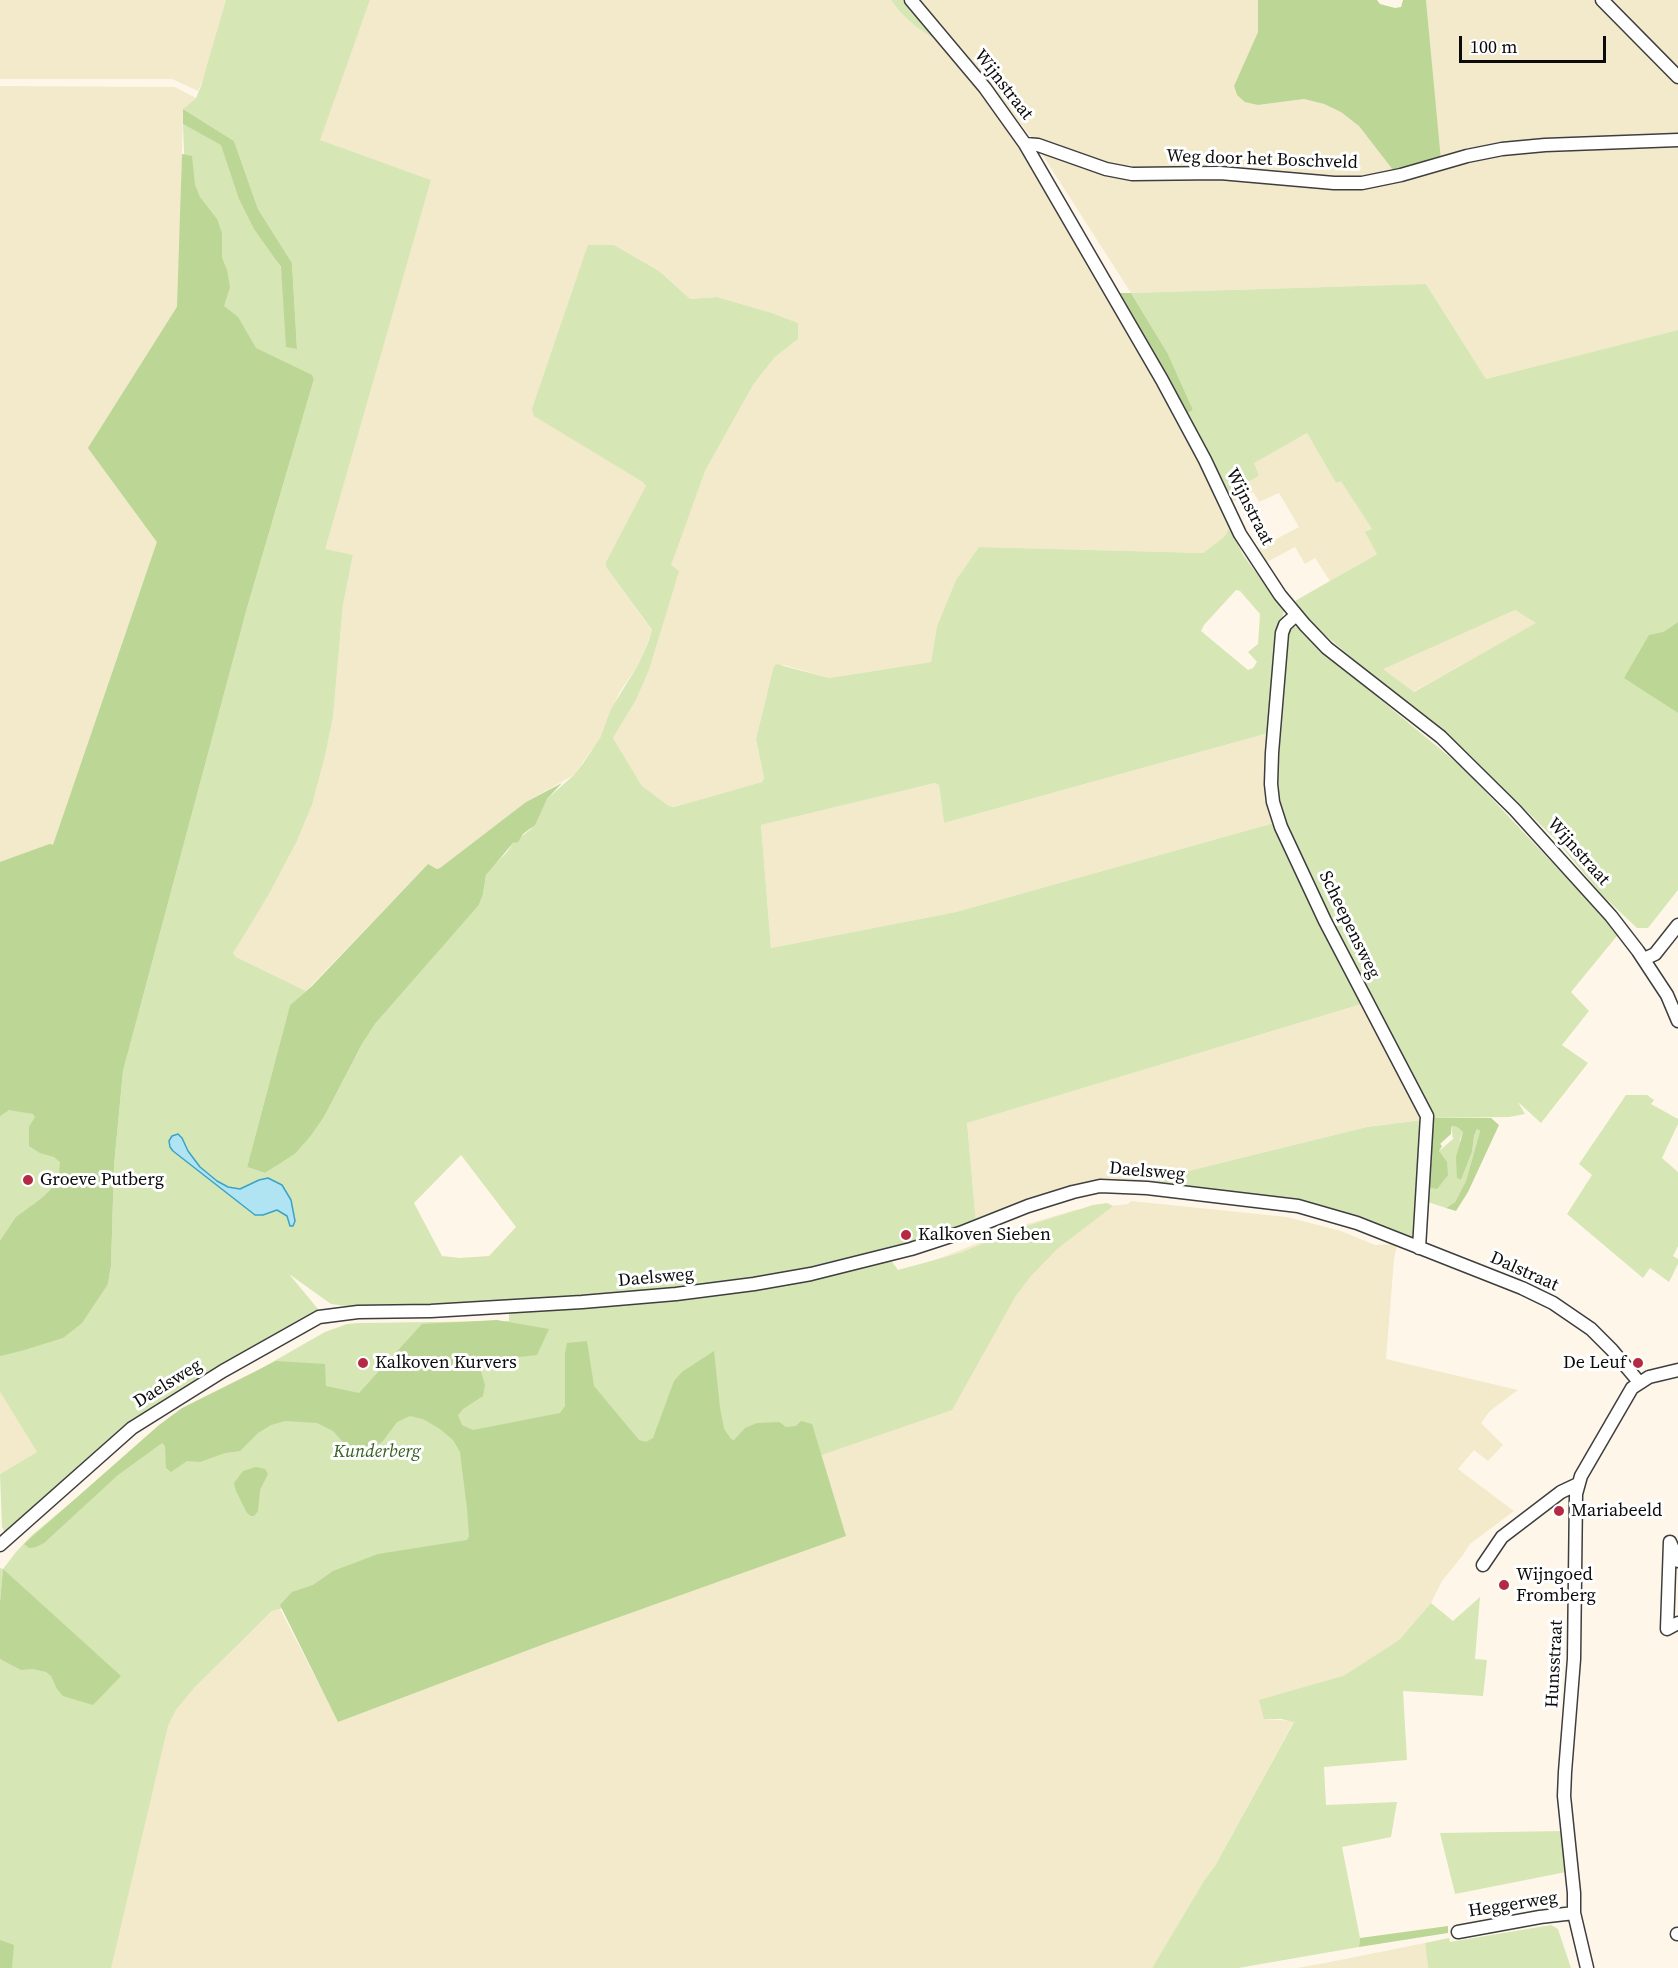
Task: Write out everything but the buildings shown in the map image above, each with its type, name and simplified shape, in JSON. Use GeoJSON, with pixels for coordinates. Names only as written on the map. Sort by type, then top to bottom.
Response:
{"type":"FeatureCollection","features":[{"type":"Feature","properties":{"kind":"street","name":"Wijnstraat"},"geometry":{"type":"LineString","coordinates":[[911,0],[985,88],[1025,144],[1162,380],[1252,554],[1296,615],[1340,659],[1442,737],[1479,772],[1611,916],[1644,959],[1666,995],[1678,1021]]}},
{"type":"Feature","properties":{"kind":"street"},"geometry":{"type":"LineString","coordinates":[[1602,0],[1678,76]]}},
{"type":"Feature","properties":{"kind":"street","name":"Weg door het Boschveld"},"geometry":{"type":"LineString","coordinates":[[1025,144],[1038,144],[1106,169],[1132,174],[1220,173],[1369,183],[1467,156],[1502,149],[1678,140]]}},
{"type":"Feature","properties":{"kind":"street","name":"Scheepensweg"},"geometry":{"type":"LineString","coordinates":[[1296,615],[1283,628],[1280,646],[1271,773],[1273,802],[1281,827],[1325,921],[1427,1116],[1419,1248]]}},
{"type":"Feature","properties":{"kind":"street"},"geometry":{"type":"LineString","coordinates":[[1644,959],[1655,954],[1678,925]]}},
{"type":"Feature","properties":{"kind":"street","name":"Daelsweg"},"geometry":{"type":"LineString","coordinates":[[0,1545],[132,1428],[168,1404],[308,1321],[330,1314],[582,1302],[687,1293],[754,1284],[911,1250],[1028,1206],[1100,1186],[1147,1188],[1298,1206],[1371,1228]]}},
{"type":"Feature","properties":{"kind":"street","name":"Dalstraat"},"geometry":{"type":"LineString","coordinates":[[1371,1228],[1521,1288],[1566,1311],[1602,1340],[1639,1382]]}},
{"type":"Feature","properties":{"kind":"street"},"geometry":{"type":"LineString","coordinates":[[1639,1382],[1658,1374],[1678,1370]]}},
{"type":"Feature","properties":{"kind":"street","name":"Hunsstraat"},"geometry":{"type":"LineString","coordinates":[[1587,1968],[1574,1913],[1564,1779],[1574,1668],[1576,1498],[1578,1484],[1629,1390],[1639,1382]]}},
{"type":"Feature","properties":{"kind":"street"},"geometry":{"type":"LineString","coordinates":[[1483,1565],[1502,1537],[1562,1492],[1578,1484]]}},
{"type":"Feature","properties":{"kind":"street"},"geometry":{"type":"LineString","coordinates":[[1678,1560],[1670,1542],[1667,1629],[1678,1623]]}},
{"type":"Feature","properties":{"kind":"street","name":"Heggerweg"},"geometry":{"type":"LineString","coordinates":[[1458,1932],[1574,1913]]}},
{"type":"Feature","properties":{"kind":"shaded area"},"geometry":{"type":"Polygon","coordinates":[[[0,0],[226,0],[206,72],[198,91],[172,79],[0,79],[0,0]]]}},
{"type":"Feature","properties":{"kind":"shaded area"},"geometry":{"type":"Polygon","coordinates":[[[370,0],[891,0],[916,27],[941,43],[1010,131],[1155,378],[1200,463],[1230,529],[1224,537],[1203,553],[979,547],[956,580],[937,626],[931,662],[829,678],[784,665],[773,669],[756,739],[764,778],[762,782],[674,807],[669,806],[642,786],[613,738],[636,700],[649,670],[678,571],[670,565],[705,471],[753,385],[775,357],[798,339],[798,323],[717,297],[690,299],[659,271],[614,245],[589,245],[646,487],[606,562],[606,567],[652,631],[638,665],[619,693],[601,736],[574,775],[526,802],[440,868],[437,869],[428,864],[306,991],[236,957],[233,953],[236,946],[269,894],[297,841],[312,805],[325,756],[333,717],[343,605],[353,556],[324,549],[431,180],[319,140],[370,0]]]}},
{"type":"Feature","properties":{"kind":"shaded area"},"geometry":{"type":"Polygon","coordinates":[[[918,0],[1258,0],[1258,32],[1234,86],[1237,95],[1258,105],[1304,99],[1324,104],[1342,112],[1359,126],[1376,146],[1440,160],[1426,0],[1596,0],[1678,82],[1678,330],[1486,379],[1426,284],[1131,293],[1031,137],[961,48],[918,0]]]}},
{"type":"Feature","properties":{"kind":"shaded area"},"geometry":{"type":"Polygon","coordinates":[[[1609,0],[1678,0],[1678,68],[1649,38],[1609,0]]]}},
{"type":"Feature","properties":{"kind":"shaded area"},"geometry":{"type":"Polygon","coordinates":[[[0,86],[175,87],[196,98],[183,109],[179,291],[157,542],[53,845],[0,862],[0,86]]]}},
{"type":"Feature","properties":{"kind":"shaded area"},"geometry":{"type":"Polygon","coordinates":[[[1307,433],[1336,483],[1341,480],[1372,529],[1366,533],[1378,553],[1330,581],[1315,558],[1305,564],[1295,547],[1267,562],[1259,548],[1299,527],[1279,493],[1259,502],[1253,492],[1232,502],[1227,493],[1259,476],[1253,463],[1307,433]]]}},
{"type":"Feature","properties":{"kind":"shaded area"},"geometry":{"type":"Polygon","coordinates":[[[1515,610],[1537,623],[1413,692],[1382,668],[1515,610]]]}},
{"type":"Feature","properties":{"kind":"shaded area"},"geometry":{"type":"Polygon","coordinates":[[[1272,732],[1274,823],[956,912],[771,948],[761,825],[935,783],[939,785],[944,823],[1272,732]]]}},
{"type":"Feature","properties":{"kind":"shaded area"},"geometry":{"type":"Polygon","coordinates":[[[1365,1003],[1423,1120],[1367,1127],[1176,1174],[1142,1185],[1115,1183],[976,1223],[967,1123],[1365,1003]]]}},
{"type":"Feature","properties":{"kind":"shaded area"},"geometry":{"type":"Polygon","coordinates":[[[1131,1201],[1287,1217],[1341,1231],[1375,1245],[1397,1244],[1386,1359],[1518,1390],[1490,1411],[1481,1423],[1503,1445],[1488,1461],[1474,1450],[1458,1469],[1514,1511],[1470,1544],[1442,1581],[1431,1603],[1399,1640],[1343,1676],[1264,1719],[1294,1721],[1215,1866],[1152,1968],[109,1968],[168,1726],[176,1710],[194,1688],[272,1611],[280,1609],[338,1721],[845,1536],[812,1424],[849,1281],[925,1264],[1024,1225],[1075,1210],[1128,1204],[1131,1201]]]}},
{"type":"Feature","properties":{"kind":"shaded area"},"geometry":{"type":"Polygon","coordinates":[[[0,1392],[37,1452],[0,1474],[0,1392]]]}},
{"type":"Feature","properties":{"kind":"shaded area"},"geometry":{"type":"Polygon","coordinates":[[[1425,1943],[1428,1968],[1297,1968],[1325,1963],[1425,1943]]]}},
{"type":"Feature","properties":{"kind":"green space","name":"Kunderberg"},"geometry":{"type":"Polygon","coordinates":[[[226,0],[370,0],[320,140],[431,180],[325,549],[353,555],[343,605],[333,717],[325,756],[312,805],[297,841],[269,894],[233,953],[236,957],[306,991],[290,1005],[247,1167],[265,1173],[295,1154],[310,1137],[324,1117],[375,1024],[479,905],[486,875],[513,843],[531,829],[547,799],[574,775],[584,762],[601,736],[611,709],[638,665],[649,640],[652,630],[606,567],[606,562],[646,486],[643,482],[534,416],[532,409],[588,245],[614,245],[659,271],[690,299],[717,297],[798,323],[798,339],[775,357],[753,385],[705,471],[671,565],[679,571],[649,670],[636,700],[613,738],[642,786],[669,806],[674,807],[762,782],[764,778],[756,739],[776,664],[829,678],[931,662],[937,626],[956,580],[979,547],[1203,553],[1224,537],[1230,528],[1243,555],[1284,610],[1278,643],[1272,732],[944,823],[939,785],[935,783],[761,825],[771,948],[956,912],[1274,823],[1365,1003],[967,1123],[976,1223],[890,1259],[898,1270],[960,1253],[1021,1228],[1093,1205],[1107,1203],[1113,1206],[1057,1249],[1030,1277],[1015,1297],[952,1410],[772,1472],[272,1611],[194,1688],[176,1710],[168,1726],[111,1968],[0,1968],[0,1659],[2,1660],[3,1570],[0,1602],[0,1568],[3,1569],[31,1536],[105,1474],[211,1397],[325,1332],[347,1324],[359,1323],[509,1321],[509,1312],[377,1318],[359,1305],[331,1304],[289,1274],[318,1309],[231,1359],[134,1421],[68,1476],[6,1534],[2,1527],[0,1474],[37,1452],[0,1392],[0,862],[49,844],[53,845],[157,542],[88,448],[177,307],[180,277],[188,263],[183,124],[223,145],[281,268],[290,348],[297,348],[292,263],[258,209],[234,141],[183,109],[196,98],[226,0]],[[312,375],[135,993],[80,1309],[108,1284],[111,1266],[114,1166],[123,1071],[247,608],[314,379],[312,375]],[[1236,590],[1201,631],[1248,670],[1253,668],[1257,662],[1248,652],[1258,644],[1260,614],[1240,591],[1236,590]],[[182,1138],[173,1151],[255,1215],[277,1210],[287,1216],[289,1223],[295,1221],[291,1200],[282,1185],[268,1178],[234,1190],[217,1181],[200,1167],[182,1138]],[[461,1155],[414,1203],[442,1256],[460,1258],[489,1256],[516,1227],[461,1155]]]}},
{"type":"Feature","properties":{"kind":"green space"},"geometry":{"type":"Polygon","coordinates":[[[891,0],[904,0],[941,43],[916,27],[891,0]]]}},
{"type":"Feature","properties":{"kind":"green space"},"geometry":{"type":"Polygon","coordinates":[[[1258,0],[1377,0],[1380,4],[1395,8],[1401,7],[1403,0],[1426,0],[1441,161],[1397,175],[1359,126],[1341,112],[1324,104],[1304,99],[1258,105],[1245,102],[1237,95],[1234,86],[1258,32],[1258,0]]]}},
{"type":"Feature","properties":{"kind":"green space"},"geometry":{"type":"Polygon","coordinates":[[[183,109],[234,141],[258,209],[292,263],[297,349],[286,347],[281,267],[254,229],[239,199],[221,145],[183,124],[183,109]]]}},
{"type":"Feature","properties":{"kind":"green space"},"geometry":{"type":"Polygon","coordinates":[[[182,154],[192,156],[195,185],[200,197],[217,219],[222,233],[222,258],[230,287],[224,306],[238,317],[256,348],[312,375],[314,379],[247,608],[123,1071],[114,1166],[111,1266],[108,1284],[82,1323],[63,1338],[0,1356],[0,1241],[16,1217],[54,1186],[59,1174],[60,1162],[29,1146],[29,1127],[35,1117],[33,1114],[9,1110],[0,1116],[0,862],[50,844],[53,845],[157,542],[88,448],[177,307],[182,154]]]}},
{"type":"Feature","properties":{"kind":"green space"},"geometry":{"type":"Polygon","coordinates":[[[1426,284],[1486,379],[1678,330],[1678,622],[1663,632],[1659,700],[1678,713],[1678,890],[1648,928],[1637,928],[1602,895],[1555,839],[1467,752],[1310,622],[1295,601],[1377,554],[1365,532],[1372,529],[1341,481],[1336,483],[1307,433],[1254,463],[1259,476],[1227,493],[1188,413],[1193,410],[1168,354],[1131,293],[1426,284]],[[1515,610],[1383,669],[1414,692],[1536,623],[1515,610]]]}},
{"type":"Feature","properties":{"kind":"green space"},"geometry":{"type":"Polygon","coordinates":[[[1120,293],[1131,293],[1168,354],[1193,410],[1188,413],[1120,293]]]}},
{"type":"Feature","properties":{"kind":"green space"},"geometry":{"type":"Polygon","coordinates":[[[1678,622],[1678,713],[1624,678],[1649,635],[1663,632],[1678,622]]]}},
{"type":"Feature","properties":{"kind":"green space"},"geometry":{"type":"Polygon","coordinates":[[[1290,627],[1301,629],[1347,672],[1463,768],[1591,904],[1621,931],[1571,992],[1589,1011],[1562,1045],[1588,1063],[1541,1123],[1518,1102],[1525,1114],[1509,1117],[1429,1118],[1346,952],[1283,824],[1277,790],[1284,640],[1290,627]]]}},
{"type":"Feature","properties":{"kind":"green space"},"geometry":{"type":"Polygon","coordinates":[[[562,783],[547,799],[535,825],[523,834],[518,842],[513,843],[486,875],[479,905],[375,1024],[324,1117],[310,1137],[295,1154],[265,1173],[247,1167],[290,1005],[312,986],[428,864],[437,869],[440,868],[526,802],[562,783]]]}},
{"type":"Feature","properties":{"kind":"green space"},"geometry":{"type":"Polygon","coordinates":[[[1626,1095],[1647,1095],[1654,1100],[1651,1104],[1678,1119],[1678,1124],[1662,1158],[1678,1172],[1678,1246],[1673,1256],[1678,1259],[1678,1264],[1669,1282],[1650,1268],[1643,1278],[1567,1214],[1592,1175],[1579,1164],[1626,1095]]]}},
{"type":"Feature","properties":{"kind":"green space"},"geometry":{"type":"Polygon","coordinates":[[[1429,1118],[1491,1118],[1499,1125],[1468,1192],[1456,1211],[1446,1208],[1455,1202],[1466,1181],[1480,1131],[1477,1129],[1474,1136],[1472,1152],[1461,1180],[1457,1178],[1456,1157],[1463,1132],[1451,1126],[1451,1134],[1440,1144],[1442,1146],[1439,1151],[1447,1162],[1448,1175],[1437,1189],[1427,1187],[1429,1118]]]}},
{"type":"Feature","properties":{"kind":"green space"},"geometry":{"type":"Polygon","coordinates":[[[1423,1120],[1416,1237],[1413,1239],[1310,1203],[1260,1195],[1142,1185],[1176,1174],[1367,1127],[1423,1120]]]}},
{"type":"Feature","properties":{"kind":"green space"},"geometry":{"type":"Polygon","coordinates":[[[1451,1126],[1463,1132],[1460,1139],[1458,1171],[1458,1178],[1461,1180],[1472,1152],[1474,1136],[1477,1129],[1480,1131],[1466,1181],[1455,1202],[1446,1208],[1425,1201],[1427,1187],[1439,1151],[1453,1139],[1451,1126]]]}},
{"type":"Feature","properties":{"kind":"green space"},"geometry":{"type":"Polygon","coordinates":[[[497,1320],[549,1329],[537,1355],[483,1359],[479,1365],[485,1385],[483,1396],[458,1415],[462,1425],[473,1430],[560,1413],[565,1406],[567,1343],[587,1341],[594,1386],[639,1440],[646,1442],[653,1438],[674,1381],[682,1372],[714,1351],[724,1429],[731,1439],[734,1440],[745,1428],[757,1423],[779,1422],[786,1427],[796,1426],[801,1421],[812,1424],[846,1536],[547,1643],[338,1722],[280,1605],[292,1592],[313,1585],[333,1571],[378,1554],[467,1540],[469,1536],[467,1509],[460,1452],[453,1440],[423,1419],[410,1416],[397,1422],[383,1441],[372,1449],[361,1452],[349,1449],[333,1431],[317,1423],[285,1421],[271,1425],[258,1433],[240,1451],[225,1453],[200,1462],[187,1461],[171,1472],[166,1468],[165,1446],[162,1443],[118,1475],[44,1543],[29,1548],[24,1544],[159,1425],[182,1408],[276,1361],[325,1364],[326,1386],[359,1393],[422,1324],[497,1320]]]}},
{"type":"Feature","properties":{"kind":"green space"},"geometry":{"type":"Polygon","coordinates":[[[256,1467],[265,1469],[268,1474],[260,1490],[258,1511],[251,1516],[247,1513],[234,1483],[243,1471],[256,1467]]]}},
{"type":"Feature","properties":{"kind":"green space"},"geometry":{"type":"Polygon","coordinates":[[[3,1569],[121,1676],[93,1705],[63,1696],[46,1672],[33,1669],[21,1670],[0,1659],[0,1602],[3,1569]]]}},
{"type":"Feature","properties":{"kind":"green space"},"geometry":{"type":"Polygon","coordinates":[[[1480,1597],[1475,1659],[1487,1660],[1483,1696],[1403,1691],[1407,1760],[1324,1767],[1326,1805],[1397,1802],[1391,1837],[1342,1847],[1360,1938],[1359,1947],[1238,1968],[1152,1968],[1215,1866],[1294,1722],[1264,1719],[1259,1700],[1343,1676],[1399,1640],[1431,1603],[1453,1621],[1480,1597]]]}},
{"type":"Feature","properties":{"kind":"green space"},"geometry":{"type":"Polygon","coordinates":[[[1563,1831],[1566,1872],[1455,1894],[1440,1833],[1563,1831]]]}},
{"type":"Feature","properties":{"kind":"green space"},"geometry":{"type":"Polygon","coordinates":[[[1551,1925],[1558,1929],[1571,1968],[1428,1968],[1425,1943],[1449,1938],[1450,1942],[1551,1925]]]}},
{"type":"Feature","properties":{"kind":"green space"},"geometry":{"type":"Polygon","coordinates":[[[1448,1926],[1448,1933],[1359,1947],[1360,1938],[1448,1926]]]}},
{"type":"Feature","properties":{"kind":"green space"},"geometry":{"type":"Polygon","coordinates":[[[0,1940],[14,1945],[12,1968],[0,1968],[0,1940]]]}},
{"type":"Feature","properties":{"kind":"water"},"geometry":{"type":"Polygon","coordinates":[[[178,1134],[200,1167],[228,1187],[240,1189],[268,1178],[282,1185],[291,1200],[295,1221],[293,1226],[290,1226],[287,1216],[277,1210],[255,1215],[173,1151],[169,1141],[172,1136],[178,1134]]]}},
{"type":"Feature","properties":{"kind":"place","name":"Groeve Putberg"},"geometry":{"type":"Point","coordinates":[28,1180]}},
{"type":"Feature","properties":{"kind":"place","name":"Kalkoven Sieben"},"geometry":{"type":"Point","coordinates":[906,1235]}},
{"type":"Feature","properties":{"kind":"place","name":"Kalkoven Kurvers"},"geometry":{"type":"Point","coordinates":[363,1363]}},
{"type":"Feature","properties":{"kind":"place","name":"De Leuf"},"geometry":{"type":"Point","coordinates":[1638,1363]}},
{"type":"Feature","properties":{"kind":"place","name":"Mariabeeld"},"geometry":{"type":"Point","coordinates":[1559,1511]}},
{"type":"Feature","properties":{"kind":"place","name":"Wijngoed Fromberg"},"geometry":{"type":"Point","coordinates":[1504,1585]}}]}
